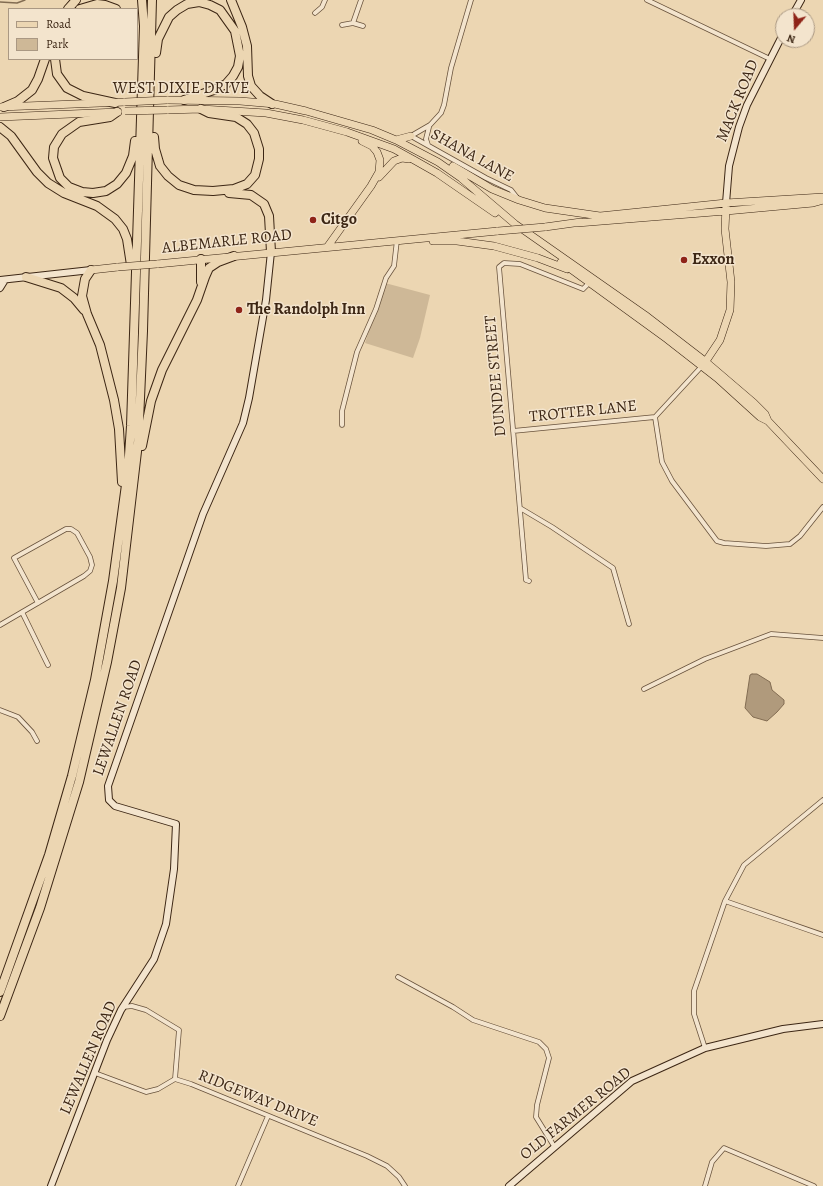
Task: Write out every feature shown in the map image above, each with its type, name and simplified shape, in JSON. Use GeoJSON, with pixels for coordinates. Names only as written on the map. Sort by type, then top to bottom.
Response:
{"type":"FeatureCollection","features":[{"type":"Feature","properties":{"kind":"highway"},"geometry":{"type":"LineString","coordinates":[[69,8],[76,0]]}},
{"type":"Feature","properties":{"kind":"highway"},"geometry":{"type":"LineString","coordinates":[[0,992],[48,856],[84,731],[106,628],[123,510],[131,426],[144,26],[142,0]]}},
{"type":"Feature","properties":{"kind":"highway"},"geometry":{"type":"LineString","coordinates":[[134,494],[144,331],[152,0]]}},
{"type":"Feature","properties":{"kind":"highway"},"geometry":{"type":"LineString","coordinates":[[231,0],[242,27],[247,46],[248,76],[252,86],[260,96],[272,104]]}},
{"type":"Feature","properties":{"kind":"highway"},"geometry":{"type":"LineString","coordinates":[[151,62],[163,26],[169,17],[177,10],[187,4],[199,2],[220,10],[235,31],[239,44],[240,56],[238,67],[226,84],[214,90],[184,100]]}},
{"type":"Feature","properties":{"kind":"highway"},"geometry":{"type":"LineString","coordinates":[[83,8],[97,4],[105,4],[114,8]]}},
{"type":"Feature","properties":{"kind":"highway"},"geometry":{"type":"LineString","coordinates":[[138,47],[142,57]]}},
{"type":"Feature","properties":{"kind":"highway"},"geometry":{"type":"LineString","coordinates":[[2,107],[18,101],[32,90],[38,79],[44,60]]}},
{"type":"Feature","properties":{"kind":"highway"},"geometry":{"type":"LineString","coordinates":[[55,60],[57,74],[67,88],[83,96],[115,103]]}},
{"type":"Feature","properties":{"kind":"highway"},"geometry":{"type":"LineString","coordinates":[[201,109],[209,113],[229,115],[241,120],[254,133],[259,149],[257,169],[249,182],[240,187],[213,191]]}},
{"type":"Feature","properties":{"kind":"highway"},"geometry":{"type":"LineString","coordinates":[[121,112],[110,117],[80,122],[67,129],[59,138],[53,153],[53,163],[60,178],[69,187],[82,192],[93,193],[106,191],[117,184],[126,173],[131,161],[136,127],[140,119]]}},
{"type":"Feature","properties":{"kind":"highway"},"geometry":{"type":"LineString","coordinates":[[150,123],[157,160],[168,176],[183,187],[249,194],[262,202],[269,216],[271,252]]}},
{"type":"Feature","properties":{"kind":"highway"},"geometry":{"type":"LineString","coordinates":[[0,127],[11,136],[44,179],[64,193],[101,208],[118,222],[125,234],[129,248],[131,287],[135,296]]}},
{"type":"Feature","properties":{"kind":"highway"},"geometry":{"type":"LineString","coordinates":[[0,1016],[42,901],[77,790],[92,731],[121,588],[134,494],[151,401],[162,370],[188,320],[209,268],[218,262],[234,256]]}},
{"type":"Feature","properties":{"kind":"highway"},"geometry":{"type":"LineString","coordinates":[[201,259],[201,287]]}},
{"type":"Feature","properties":{"kind":"highway"},"geometry":{"type":"LineString","coordinates":[[91,270],[82,287],[82,296],[87,314],[100,345],[114,400],[121,456],[123,510]]}},
{"type":"Feature","properties":{"kind":"highway"},"geometry":{"type":"LineString","coordinates":[[26,277],[61,288],[74,298],[87,314]]}},
{"type":"Feature","properties":{"kind":"main road","name":"WEST DIXIE DRIVE"},"geometry":{"type":"LineString","coordinates":[[2,107],[167,100],[240,101],[272,104],[341,119],[396,140],[420,152],[456,174],[483,201]]}},
{"type":"Feature","properties":{"kind":"main road","name":"WEST DIXIE DRIVE"},"geometry":{"type":"LineString","coordinates":[[0,117],[201,109],[266,113],[303,120],[347,132],[394,149],[483,201]]}},
{"type":"Feature","properties":{"kind":"main road"},"geometry":{"type":"LineString","coordinates":[[347,132],[372,146],[379,156],[380,168],[371,186]]}},
{"type":"Feature","properties":{"kind":"main road"},"geometry":{"type":"LineString","coordinates":[[396,140],[411,136]]}},
{"type":"Feature","properties":{"kind":"main road"},"geometry":{"type":"LineString","coordinates":[[420,152],[429,152],[492,189],[519,200],[574,213],[610,216],[726,203],[812,196],[823,197]]}},
{"type":"Feature","properties":{"kind":"main road"},"geometry":{"type":"LineString","coordinates":[[328,246],[371,186],[394,161],[402,158],[414,160]]}},
{"type":"Feature","properties":{"kind":"main road","name":"ALBEMARLE ROAD"},"geometry":{"type":"LineString","coordinates":[[91,270],[328,246],[578,224],[618,222],[813,203],[823,200]]}},
{"type":"Feature","properties":{"kind":"main road"},"geometry":{"type":"LineString","coordinates":[[483,201],[579,275],[704,364]]}},
{"type":"Feature","properties":{"kind":"main road"},"geometry":{"type":"LineString","coordinates":[[483,201],[646,315],[704,364],[760,417],[768,421],[823,479]]}},
{"type":"Feature","properties":{"kind":"main road","name":"MACK ROAD"},"geometry":{"type":"LineString","coordinates":[[704,364],[720,340],[730,310],[731,282],[725,229],[726,203]]}},
{"type":"Feature","properties":{"kind":"main road","name":"ALBEMARLE ROAD"},"geometry":{"type":"LineString","coordinates":[[578,224],[610,216]]}},
{"type":"Feature","properties":{"kind":"main road"},"geometry":{"type":"LineString","coordinates":[[421,238],[434,242],[474,243],[501,248],[538,258],[579,275]]}},
{"type":"Feature","properties":{"kind":"street"},"geometry":{"type":"LineString","coordinates":[[315,13],[322,7],[325,0]]}},
{"type":"Feature","properties":{"kind":"street"},"geometry":{"type":"LineString","coordinates":[[353,23],[360,0]]}},
{"type":"Feature","properties":{"kind":"street"},"geometry":{"type":"LineString","coordinates":[[411,136],[430,125],[438,118],[444,105],[451,68],[471,0]]}},
{"type":"Feature","properties":{"kind":"street"},"geometry":{"type":"LineString","coordinates":[[647,0],[770,59]]}},
{"type":"Feature","properties":{"kind":"street"},"geometry":{"type":"LineString","coordinates":[[342,25],[353,23],[363,26]]}},
{"type":"Feature","properties":{"kind":"street","name":"MACK ROAD"},"geometry":{"type":"LineString","coordinates":[[726,203],[733,146],[747,105],[776,48]]}},
{"type":"Feature","properties":{"kind":"street"},"geometry":{"type":"LineString","coordinates":[[428,145],[426,139],[430,125]]}},
{"type":"Feature","properties":{"kind":"street","name":"SHANA LANE"},"geometry":{"type":"LineString","coordinates":[[411,136],[486,178],[511,190],[519,200]]}},
{"type":"Feature","properties":{"kind":"street"},"geometry":{"type":"LineString","coordinates":[[342,425],[342,411],[357,352],[376,309],[386,278],[394,266],[397,240]]}},
{"type":"Feature","properties":{"kind":"street","name":"LEWALLEN ROAD"},"geometry":{"type":"LineString","coordinates":[[51,1186],[107,1040],[123,1006],[154,959],[162,938],[174,869],[176,824],[115,806],[109,800],[108,786],[203,514],[243,423],[249,398],[266,300],[271,252]]}},
{"type":"Feature","properties":{"kind":"street","name":"DUNDEE STREET"},"geometry":{"type":"LineString","coordinates":[[529,581],[526,580],[499,267],[504,263],[520,264],[583,289],[590,283]]}},
{"type":"Feature","properties":{"kind":"street","name":"ALBEMARLE ROAD"},"geometry":{"type":"LineString","coordinates":[[2,280],[91,270]]}},
{"type":"Feature","properties":{"kind":"street"},"geometry":{"type":"LineString","coordinates":[[0,288],[2,280]]}},
{"type":"Feature","properties":{"kind":"street"},"geometry":{"type":"LineString","coordinates":[[704,364],[655,417],[662,462],[676,486],[717,541],[724,543],[766,546],[790,544],[800,536],[823,507]]}},
{"type":"Feature","properties":{"kind":"street","name":"TROTTER LANE"},"geometry":{"type":"LineString","coordinates":[[513,431],[655,417]]}},
{"type":"Feature","properties":{"kind":"street"},"geometry":{"type":"LineString","coordinates":[[520,508],[552,527],[613,568],[629,624]]}},
{"type":"Feature","properties":{"kind":"street"},"geometry":{"type":"LineString","coordinates":[[0,625],[90,571],[92,565],[90,557],[77,533],[71,529],[66,529],[14,558],[38,602]]}},
{"type":"Feature","properties":{"kind":"street"},"geometry":{"type":"LineString","coordinates":[[22,612],[48,665]]}},
{"type":"Feature","properties":{"kind":"street"},"geometry":{"type":"LineString","coordinates":[[644,689],[705,659],[771,634],[823,638]]}},
{"type":"Feature","properties":{"kind":"street"},"geometry":{"type":"LineString","coordinates":[[0,710],[18,717],[32,732],[36,741]]}},
{"type":"Feature","properties":{"kind":"street"},"geometry":{"type":"LineString","coordinates":[[706,1048],[694,1014],[694,991],[725,901],[744,865],[823,800]]}},
{"type":"Feature","properties":{"kind":"street"},"geometry":{"type":"LineString","coordinates":[[725,901],[823,935]]}},
{"type":"Feature","properties":{"kind":"street"},"geometry":{"type":"LineString","coordinates":[[398,978],[473,1020],[539,1042],[546,1049],[549,1058],[536,1106],[536,1117],[554,1146]]}},
{"type":"Feature","properties":{"kind":"street"},"geometry":{"type":"LineString","coordinates":[[123,1006],[132,1006],[146,1010],[179,1030],[175,1079]]}},
{"type":"Feature","properties":{"kind":"street","name":"OLD FARMER ROAD"},"geometry":{"type":"LineString","coordinates":[[509,1186],[554,1146],[632,1081],[706,1048],[783,1029],[823,1024]]}},
{"type":"Feature","properties":{"kind":"street","name":"RIDGEWAY DRIVE"},"geometry":{"type":"LineString","coordinates":[[95,1073],[146,1092],[158,1089],[175,1079],[367,1156],[387,1166],[399,1177],[405,1186]]}},
{"type":"Feature","properties":{"kind":"street"},"geometry":{"type":"LineString","coordinates":[[238,1186],[268,1116]]}},
{"type":"Feature","properties":{"kind":"street"},"geometry":{"type":"LineString","coordinates":[[705,1186],[712,1162],[724,1148],[814,1186]]}},
{"type":"Feature","properties":{"kind":"green space"},"geometry":{"type":"Polygon","coordinates":[[[385,283],[430,295],[420,338],[413,358],[365,343],[385,283]]]}},
{"type":"Feature","properties":{"kind":"shaded area"},"geometry":{"type":"Polygon","coordinates":[[[757,674],[770,682],[772,690],[784,700],[784,704],[767,721],[753,717],[745,708],[750,675],[757,674]]]}},
{"type":"Feature","properties":{"kind":"waterway"},"geometry":{"type":"LineString","coordinates":[[0,2],[17,3],[25,0]]}},
{"type":"Feature","properties":{"kind":"place","name":"Citgo"},"geometry":{"type":"Point","coordinates":[313,220]}},
{"type":"Feature","properties":{"kind":"place","name":"Exxon"},"geometry":{"type":"Point","coordinates":[684,260]}},
{"type":"Feature","properties":{"kind":"place","name":"The Randolph Inn"},"geometry":{"type":"Point","coordinates":[239,310]}}]}
